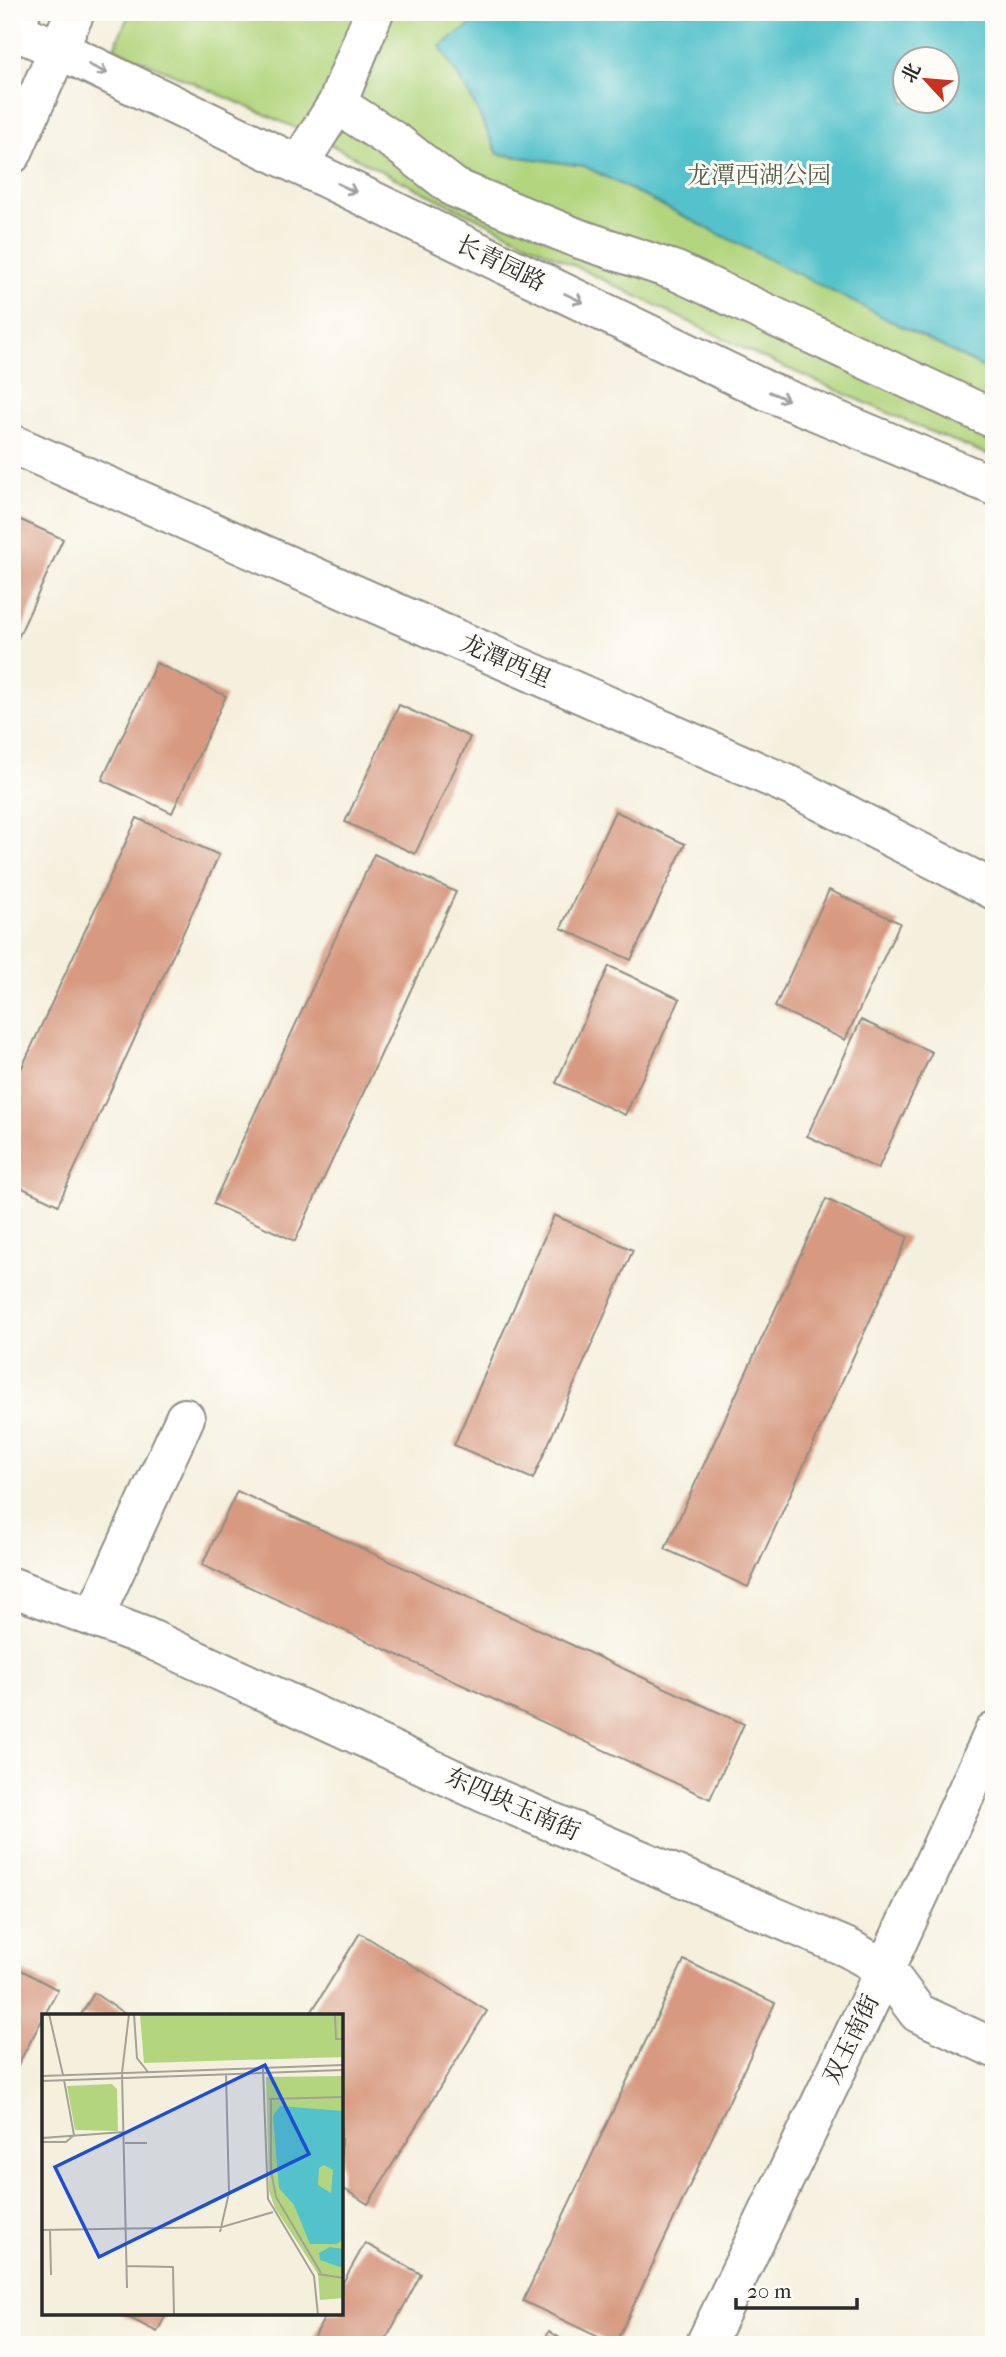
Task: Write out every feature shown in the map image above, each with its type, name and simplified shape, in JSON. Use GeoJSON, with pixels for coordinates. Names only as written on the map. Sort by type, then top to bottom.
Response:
{"type":"FeatureCollection","features":[{"type":"Feature","properties":{"kind":"street"},"geometry":{"type":"LineString","coordinates":[[13,31],[21,12]]}},
{"type":"Feature","properties":{"kind":"street"},"geometry":{"type":"LineString","coordinates":[[12,155],[75,12]]}},
{"type":"Feature","properties":{"kind":"street"},"geometry":{"type":"LineString","coordinates":[[298,165],[337,104],[374,12]]}},
{"type":"Feature","properties":{"kind":"street","name":"长青园路"},"geometry":{"type":"LineString","coordinates":[[13,31],[58,49],[767,391],[994,486]]}},
{"type":"Feature","properties":{"kind":"street"},"geometry":{"type":"LineString","coordinates":[[337,104],[397,143],[455,188],[577,238],[676,271],[994,419]]}},
{"type":"Feature","properties":{"kind":"street","name":"龙潭西里"},"geometry":{"type":"LineString","coordinates":[[12,444],[793,787],[994,890]]}},
{"type":"Feature","properties":{"kind":"street"},"geometry":{"type":"LineString","coordinates":[[94,1618],[185,1418]]}},
{"type":"Feature","properties":{"kind":"street","name":"东四块玉南街"},"geometry":{"type":"LineString","coordinates":[[12,1587],[146,1637],[484,1793],[848,1948],[885,1969],[918,2013],[994,2048]]}},
{"type":"Feature","properties":{"kind":"street","name":"双玉南街"},"geometry":{"type":"LineString","coordinates":[[705,2345],[885,1969],[994,1732]]}},
{"type":"Feature","properties":{"kind":"green space","name":"龙潭西湖公园"},"geometry":{"type":"Polygon","coordinates":[[[130,12],[994,12],[994,457],[757,355],[314,136],[114,48],[130,12]]]}},
{"type":"Feature","properties":{"kind":"water"},"geometry":{"type":"Polygon","coordinates":[[[490,12],[994,12],[994,373],[584,166],[498,154],[471,98],[440,46],[490,12]]]}},
{"type":"Feature","properties":{"kind":"building"},"geometry":{"type":"Polygon","coordinates":[[[12,516],[63,539],[12,651],[12,516]]]}},
{"type":"Feature","properties":{"kind":"building"},"geometry":{"type":"Polygon","coordinates":[[[156,663],[226,696],[172,813],[102,780],[156,663]]]}},
{"type":"Feature","properties":{"kind":"building"},"geometry":{"type":"Polygon","coordinates":[[[399,705],[470,737],[415,854],[345,822],[399,705]]]}},
{"type":"Feature","properties":{"kind":"building"},"geometry":{"type":"Polygon","coordinates":[[[615,811],[685,844],[631,960],[561,928],[615,811]]]}},
{"type":"Feature","properties":{"kind":"building"},"geometry":{"type":"Polygon","coordinates":[[[137,818],[219,855],[58,1205],[12,1183],[12,1089],[137,818]]]}},
{"type":"Feature","properties":{"kind":"building"},"geometry":{"type":"Polygon","coordinates":[[[374,854],[456,892],[295,1241],[213,1204],[374,854]]]}},
{"type":"Feature","properties":{"kind":"building"},"geometry":{"type":"Polygon","coordinates":[[[829,890],[900,923],[845,1040],[775,1007],[829,890]]]}},
{"type":"Feature","properties":{"kind":"building"},"geometry":{"type":"Polygon","coordinates":[[[609,966],[680,999],[625,1115],[556,1083],[609,966]]]}},
{"type":"Feature","properties":{"kind":"building"},"geometry":{"type":"Polygon","coordinates":[[[861,1020],[932,1052],[878,1169],[807,1136],[861,1020]]]}},
{"type":"Feature","properties":{"kind":"building"},"geometry":{"type":"Polygon","coordinates":[[[826,1199],[908,1237],[748,1587],[665,1549],[826,1199]]]}},
{"type":"Feature","properties":{"kind":"building"},"geometry":{"type":"Polygon","coordinates":[[[554,1215],[633,1250],[533,1479],[454,1445],[554,1215]]]}},
{"type":"Feature","properties":{"kind":"building"},"geometry":{"type":"Polygon","coordinates":[[[237,1491],[744,1724],[710,1799],[202,1565],[237,1491]]]}},
{"type":"Feature","properties":{"kind":"building"},"geometry":{"type":"Polygon","coordinates":[[[360,1933],[487,2011],[368,2204],[343,2188],[343,2014],[310,2014],[360,1933]]]}},
{"type":"Feature","properties":{"kind":"building"},"geometry":{"type":"Polygon","coordinates":[[[684,1960],[775,2003],[615,2345],[523,2301],[684,1960]]]}},
{"type":"Feature","properties":{"kind":"building"},"geometry":{"type":"Polygon","coordinates":[[[12,1965],[58,1990],[45,2014],[42,2014],[42,2020],[12,2076],[12,1965]]]}},
{"type":"Feature","properties":{"kind":"building"},"geometry":{"type":"Polygon","coordinates":[[[94,1993],[125,2014],[81,2014],[94,1993]]]}},
{"type":"Feature","properties":{"kind":"building"},"geometry":{"type":"Polygon","coordinates":[[[365,2243],[421,2274],[383,2345],[310,2345],[326,2315],[343,2315],[343,2282],[365,2243]]]}},
{"type":"Feature","properties":{"kind":"building"},"geometry":{"type":"Polygon","coordinates":[[[124,2315],[166,2315],[157,2332],[124,2315]]]}},
{"type":"Feature","properties":{"kind":"building"},"geometry":{"type":"Polygon","coordinates":[[[549,2331],[571,2345],[542,2345],[549,2331]]]}}]}
